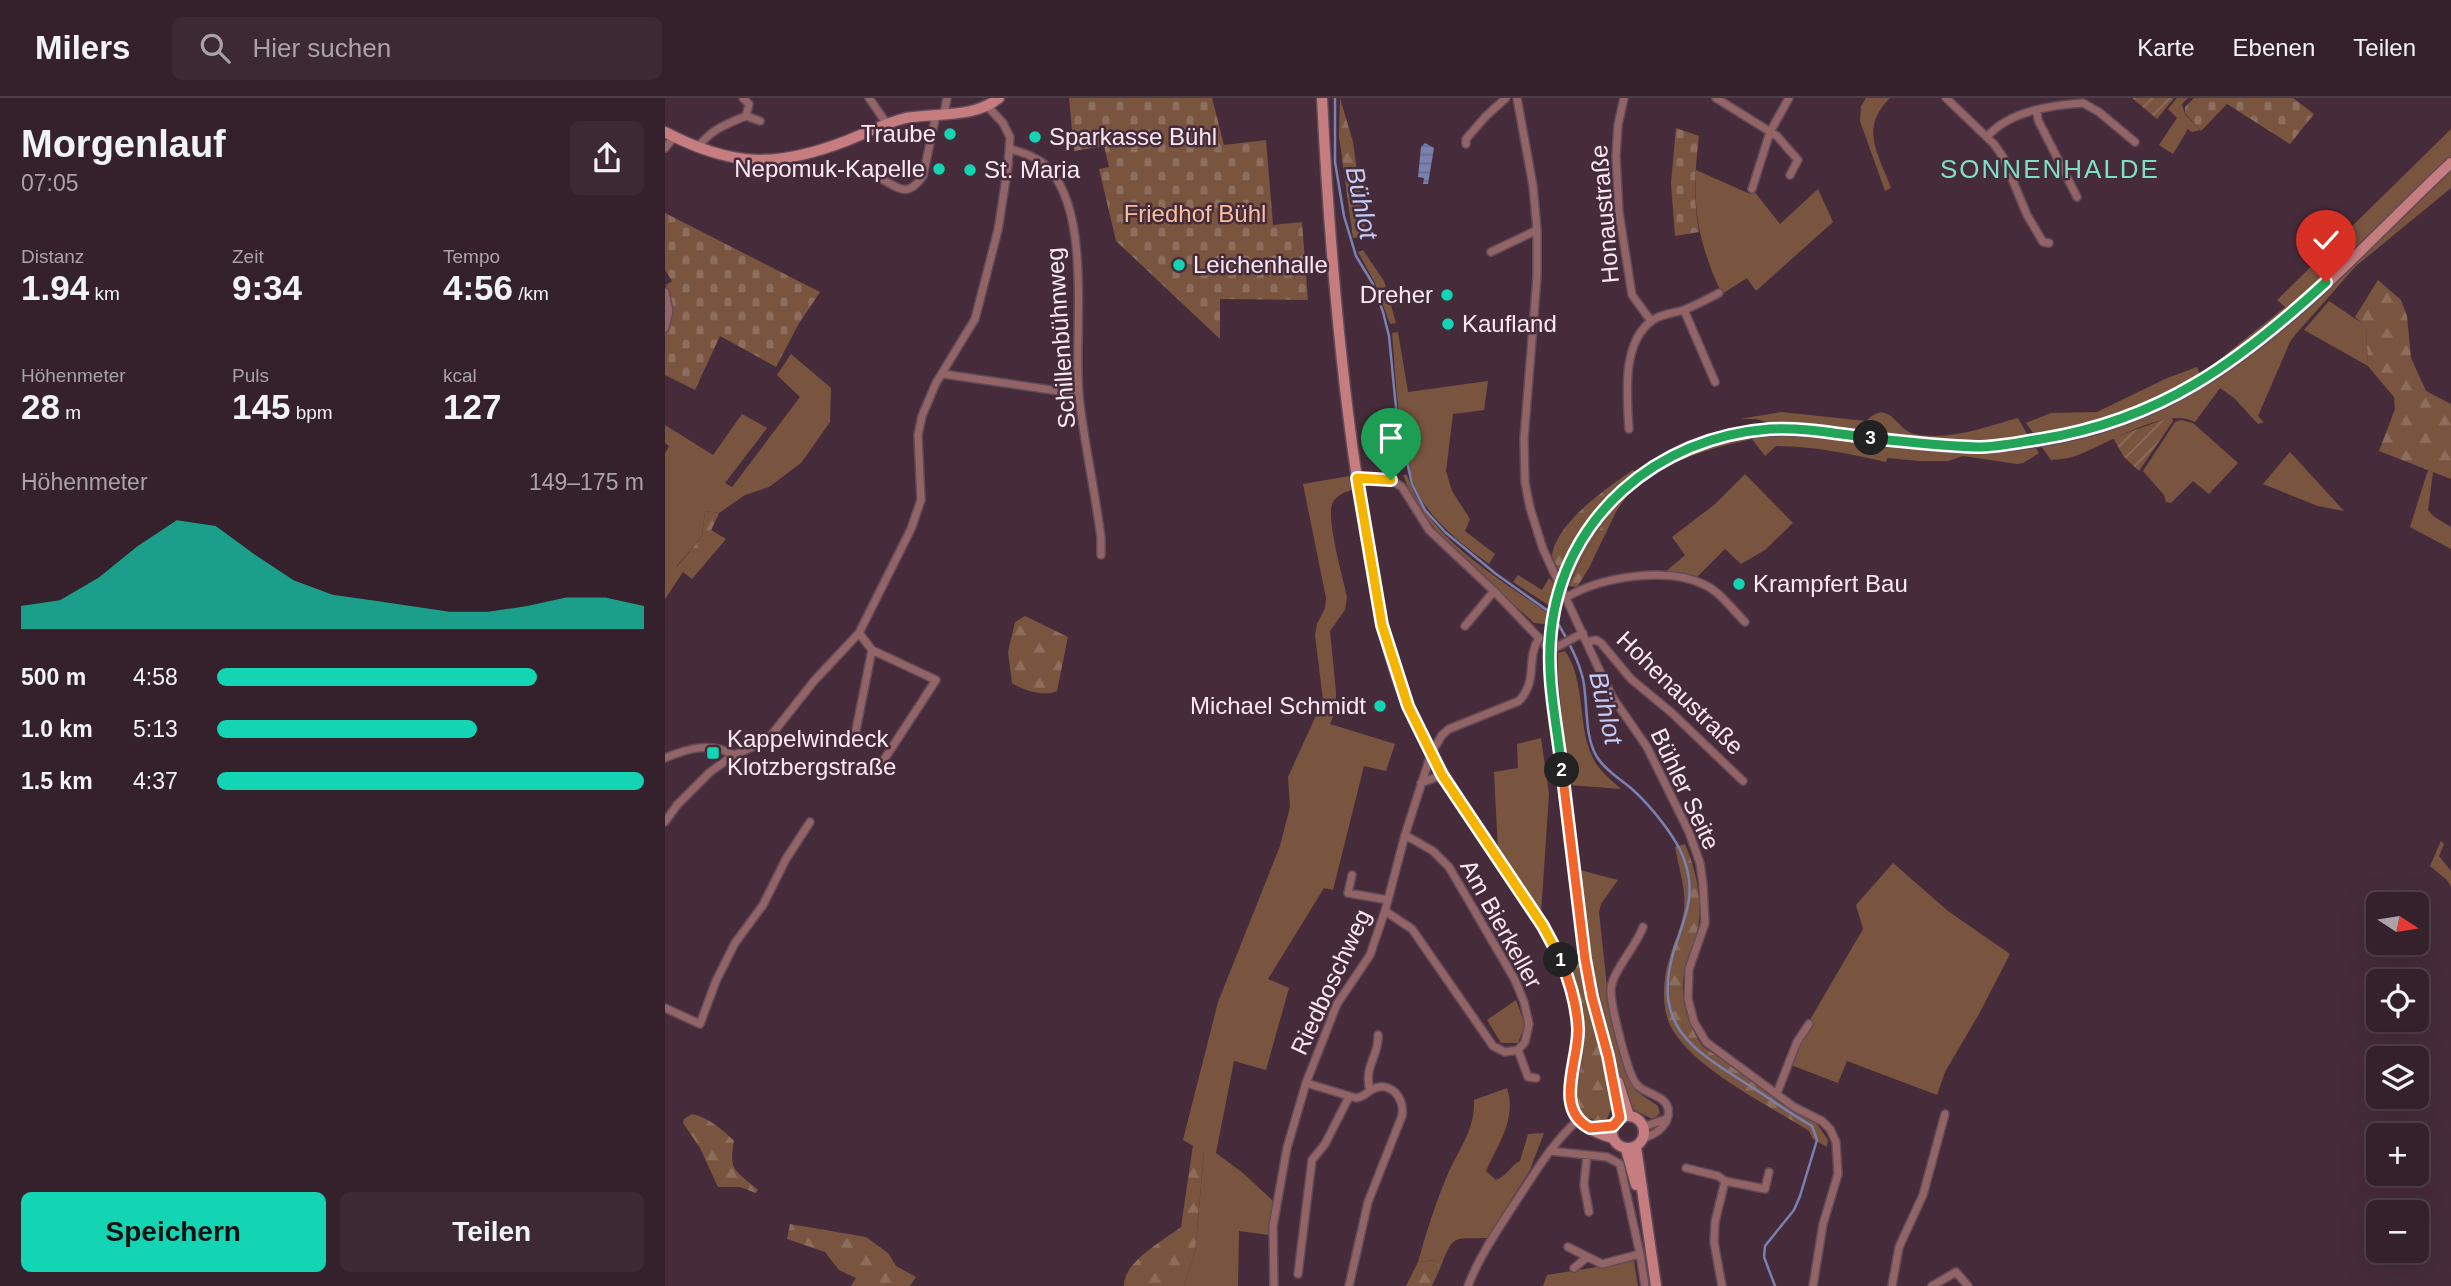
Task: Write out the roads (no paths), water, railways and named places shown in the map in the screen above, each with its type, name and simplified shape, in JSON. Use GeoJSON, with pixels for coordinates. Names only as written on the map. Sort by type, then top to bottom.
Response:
{"type":"FeatureCollection","features":[{"type":"Feature","properties":{"kind":"main road"},"geometry":{"type":"LineString","coordinates":[[670,135],[697,148],[745,160],[785,159],[844,142],[903,119],[980,110],[999,98]]}},
{"type":"Feature","properties":{"kind":"main road"},"geometry":{"type":"LineString","coordinates":[[1322,98],[1332,247],[1357,478],[1382,625],[1405,696],[1442,775],[1543,926],[1564,967],[1577,1018],[1577,1050],[1570,1095],[1572,1109],[1578,1120],[1612,1138],[1615,1143],[1637,1140]]}},
{"type":"Feature","properties":{"kind":"main road"},"geometry":{"type":"LineString","coordinates":[[1612,1138],[1620,1120],[1585,959],[1550,676],[1553,615],[1561,586],[1580,541],[1598,515],[1622,490],[1665,459],[1715,439],[1770,429],[1963,446],[2008,444],[2062,436],[2110,424],[2149,409],[2176,396],[2241,355],[2303,303],[2451,163]]}},
{"type":"Feature","properties":{"kind":"main road"},"geometry":{"type":"LineString","coordinates":[[1590,1128],[1620,1120],[1640,1122],[1637,1140],[1656,1286]]}},
{"type":"Feature","properties":{"kind":"street"},"geometry":{"type":"LineString","coordinates":[[743,98],[748,104],[746,116]]}},
{"type":"Feature","properties":{"kind":"street"},"geometry":{"type":"LineString","coordinates":[[869,98],[887,124]]}},
{"type":"Feature","properties":{"kind":"street"},"geometry":{"type":"LineString","coordinates":[[879,177],[903,191],[910,190],[919,182],[947,98]]}},
{"type":"Feature","properties":{"kind":"street"},"geometry":{"type":"LineString","coordinates":[[1466,144],[1466,139],[1486,116],[1506,98]]}},
{"type":"Feature","properties":{"kind":"street","name":"Bühler Seite"},"geometry":{"type":"LineString","coordinates":[[1517,98],[1534,186],[1537,230],[1537,277],[1523,461],[1530,508],[1543,549],[1613,698],[1647,747],[1689,832],[1700,863],[1705,923],[1689,970],[1688,999],[1697,1028],[1706,1042],[1794,1107],[1822,1121],[1830,1129],[1836,1142],[1838,1174],[1823,1224],[1813,1286]]}},
{"type":"Feature","properties":{"kind":"street","name":"Honaustraße"},"geometry":{"type":"LineString","coordinates":[[1624,98],[1618,125],[1616,156],[1619,212],[1632,295],[1651,321]]}},
{"type":"Feature","properties":{"kind":"street"},"geometry":{"type":"LineString","coordinates":[[1716,98],[1770,132],[1798,160],[1790,175]]}},
{"type":"Feature","properties":{"kind":"street"},"geometry":{"type":"LineString","coordinates":[[1752,189],[1770,132],[1789,98]]}},
{"type":"Feature","properties":{"kind":"street"},"geometry":{"type":"LineString","coordinates":[[1946,98],[1987,137],[2003,158],[2027,215],[2043,242],[2049,243]]}},
{"type":"Feature","properties":{"kind":"street"},"geometry":{"type":"LineString","coordinates":[[1987,137],[1994,128],[2019,115],[2083,103],[2099,112],[2135,142]]}},
{"type":"Feature","properties":{"kind":"street"},"geometry":{"type":"LineString","coordinates":[[665,822],[692,788],[710,772],[734,755],[762,743],[773,733],[814,681],[859,633],[916,517],[921,500],[919,435],[922,416],[932,391],[975,320],[998,230],[1010,149],[1007,129],[988,107]]}},
{"type":"Feature","properties":{"kind":"street"},"geometry":{"type":"LineString","coordinates":[[2036,111],[2077,197]]}},
{"type":"Feature","properties":{"kind":"street"},"geometry":{"type":"LineString","coordinates":[[697,148],[708,134],[746,116],[760,121]]}},
{"type":"Feature","properties":{"kind":"street"},"geometry":{"type":"LineString","coordinates":[[665,148],[670,135]]}},
{"type":"Feature","properties":{"kind":"street","name":"Schillenbühnweg"},"geometry":{"type":"LineString","coordinates":[[1010,149],[1041,162],[1055,178],[1070,205],[1079,301],[1079,394],[1101,538],[1101,555]]}},
{"type":"Feature","properties":{"kind":"street"},"geometry":{"type":"LineString","coordinates":[[1492,252],[1537,230]]}},
{"type":"Feature","properties":{"kind":"street"},"geometry":{"type":"LineString","coordinates":[[665,292],[669,311],[665,328]]}},
{"type":"Feature","properties":{"kind":"street"},"geometry":{"type":"LineString","coordinates":[[1629,429],[1629,362],[1633,349],[1651,321],[1684,310],[1719,293]]}},
{"type":"Feature","properties":{"kind":"street"},"geometry":{"type":"LineString","coordinates":[[1684,310],[1715,382]]}},
{"type":"Feature","properties":{"kind":"street"},"geometry":{"type":"LineString","coordinates":[[943,374],[1079,394]]}},
{"type":"Feature","properties":{"kind":"street"},"geometry":{"type":"LineString","coordinates":[[1357,478],[1391,480],[1402,487],[1429,530],[1539,638],[1532,656],[1531,685],[1519,701],[1449,729],[1442,735],[1431,754]]}},
{"type":"Feature","properties":{"kind":"street"},"geometry":{"type":"LineString","coordinates":[[1567,597],[1581,589],[1621,577],[1678,578],[1708,587],[1745,622]]}},
{"type":"Feature","properties":{"kind":"street"},"geometry":{"type":"LineString","coordinates":[[1465,626],[1494,591]]}},
{"type":"Feature","properties":{"kind":"street"},"geometry":{"type":"LineString","coordinates":[[859,633],[872,649],[887,659],[936,680],[876,772]]}},
{"type":"Feature","properties":{"kind":"street"},"geometry":{"type":"LineString","coordinates":[[1545,645],[1553,649],[1583,634]]}},
{"type":"Feature","properties":{"kind":"street","name":"Hohenaustraße"},"geometry":{"type":"LineString","coordinates":[[1587,642],[1596,640],[1601,643],[1631,679],[1672,713],[1743,781]]}},
{"type":"Feature","properties":{"kind":"street"},"geometry":{"type":"LineString","coordinates":[[856,730],[872,649]]}},
{"type":"Feature","properties":{"kind":"street"},"geometry":{"type":"LineString","coordinates":[[665,758],[694,748],[718,748],[734,755]]}},
{"type":"Feature","properties":{"kind":"street","name":"Riedboschweg"},"geometry":{"type":"LineString","coordinates":[[1275,1286],[1273,1226],[1287,1147],[1307,1083],[1338,1004],[1370,955],[1431,754]]}},
{"type":"Feature","properties":{"kind":"street"},"geometry":{"type":"LineString","coordinates":[[1422,783],[1442,775]]}},
{"type":"Feature","properties":{"kind":"street"},"geometry":{"type":"LineString","coordinates":[[665,1008],[700,1024],[731,951],[763,905],[786,859],[810,822]]}},
{"type":"Feature","properties":{"kind":"street","name":"Am Bierkeller"},"geometry":{"type":"LineString","coordinates":[[1405,835],[1433,851],[1449,867],[1515,980],[1529,1024],[1525,1042],[1518,1050]]}},
{"type":"Feature","properties":{"kind":"street","name":"Riedboschweg"},"geometry":{"type":"LineString","coordinates":[[1352,874],[1348,893],[1388,900]]}},
{"type":"Feature","properties":{"kind":"street"},"geometry":{"type":"LineString","coordinates":[[1385,911],[1412,929],[1493,1046],[1505,1052],[1518,1050],[1528,1077],[1536,1078]]}},
{"type":"Feature","properties":{"kind":"street"},"geometry":{"type":"LineString","coordinates":[[1637,1140],[1657,1132],[1666,1118],[1668,1107],[1665,1102],[1638,1087],[1630,1073],[1611,994],[1612,982],[1643,927]]}},
{"type":"Feature","properties":{"kind":"street"},"geometry":{"type":"LineString","coordinates":[[1777,1093],[1797,1042],[1809,1024]]}},
{"type":"Feature","properties":{"kind":"street"},"geometry":{"type":"LineString","coordinates":[[1370,1091],[1368,1072],[1378,1035]]}},
{"type":"Feature","properties":{"kind":"street"},"geometry":{"type":"LineString","coordinates":[[1307,1083],[1349,1097],[1361,1098],[1370,1091],[1385,1088],[1398,1093],[1403,1111],[1360,1226],[1349,1286]]}},
{"type":"Feature","properties":{"kind":"street"},"geometry":{"type":"LineString","coordinates":[[1298,1274],[1312,1160],[1325,1144],[1349,1097]]}},
{"type":"Feature","properties":{"kind":"street"},"geometry":{"type":"LineString","coordinates":[[1892,1286],[1899,1247],[1923,1195],[1945,1114]]}},
{"type":"Feature","properties":{"kind":"street"},"geometry":{"type":"LineString","coordinates":[[1468,1286],[1478,1262],[1550,1151],[1578,1120]]}},
{"type":"Feature","properties":{"kind":"street"},"geometry":{"type":"LineString","coordinates":[[1550,1151],[1607,1157],[1620,1164],[1645,1286]]}},
{"type":"Feature","properties":{"kind":"street"},"geometry":{"type":"LineString","coordinates":[[1587,1155],[1584,1185],[1589,1212]]}},
{"type":"Feature","properties":{"kind":"street"},"geometry":{"type":"LineString","coordinates":[[1686,1168],[1718,1176],[1725,1181],[1765,1189],[1769,1172]]}},
{"type":"Feature","properties":{"kind":"street"},"geometry":{"type":"LineString","coordinates":[[1722,1286],[1714,1242],[1715,1222],[1725,1181]]}},
{"type":"Feature","properties":{"kind":"street"},"geometry":{"type":"LineString","coordinates":[[1569,1247],[1602,1264],[1640,1254]]}},
{"type":"Feature","properties":{"kind":"street"},"geometry":{"type":"LineString","coordinates":[[1574,1268],[1586,1258]]}},
{"type":"Feature","properties":{"kind":"street"},"geometry":{"type":"LineString","coordinates":[[1932,1286],[1956,1272],[1968,1286]]}},
{"type":"Feature","properties":{"kind":"water"},"geometry":{"type":"Polygon","coordinates":[[[1425,143],[1434,148],[1428,184],[1423,184],[1424,178],[1418,177],[1421,147],[1425,143]]]}},
{"type":"Feature","properties":{"kind":"waterway","name":"Bühlot"},"geometry":{"type":"LineString","coordinates":[[1335,98],[1335,162],[1344,216],[1356,256],[1373,284],[1383,312],[1389,336],[1397,418],[1412,484],[1425,510],[1445,532],[1496,574],[1551,613]]}},
{"type":"Feature","properties":{"kind":"waterway","name":"Bühlot"},"geometry":{"type":"LineString","coordinates":[[1557,622],[1581,671],[1590,739],[1597,757],[1655,813],[1670,833],[1685,862],[1690,887],[1689,898],[1668,979],[1668,1001],[1674,1019],[1683,1035],[1696,1048],[1812,1126],[1817,1140],[1794,1210],[1765,1246],[1764,1257],[1775,1286]]}},
{"type":"Feature","properties":{"kind":"place","name":"Traube"},"geometry":{"type":"Point","coordinates":[950,134]}},
{"type":"Feature","properties":{"kind":"place","name":"Sparkasse Bühl"},"geometry":{"type":"Point","coordinates":[1035,137]}},
{"type":"Feature","properties":{"kind":"place","name":"Nepomuk-Kapelle"},"geometry":{"type":"Point","coordinates":[939,169]}},
{"type":"Feature","properties":{"kind":"place","name":"St. Maria"},"geometry":{"type":"Point","coordinates":[970,170]}},
{"type":"Feature","properties":{"kind":"place","name":"Leichenhalle"},"geometry":{"type":"Point","coordinates":[1179,265]}},
{"type":"Feature","properties":{"kind":"place","name":"Dreher"},"geometry":{"type":"Point","coordinates":[1447,295]}},
{"type":"Feature","properties":{"kind":"place","name":"Kaufland"},"geometry":{"type":"Point","coordinates":[1448,324]}},
{"type":"Feature","properties":{"kind":"place","name":"Krampfert Bau"},"geometry":{"type":"Point","coordinates":[1739,584]}},
{"type":"Feature","properties":{"kind":"place","name":"Michael Schmidt"},"geometry":{"type":"Point","coordinates":[1380,706]}},
{"type":"Feature","properties":{"kind":"place","name":"Kappelwindeck Klotzbergstraße"},"geometry":{"type":"Point","coordinates":[713,753]}},
{"type":"Feature","properties":{"kind":"district","name":"SONNENHALDE"},"geometry":{"type":"Point","coordinates":[2050,169]}},
{"type":"Feature","properties":{"kind":"park label","name":"Friedhof Bühl"},"geometry":{"type":"Point","coordinates":[1195,214]}}]}
